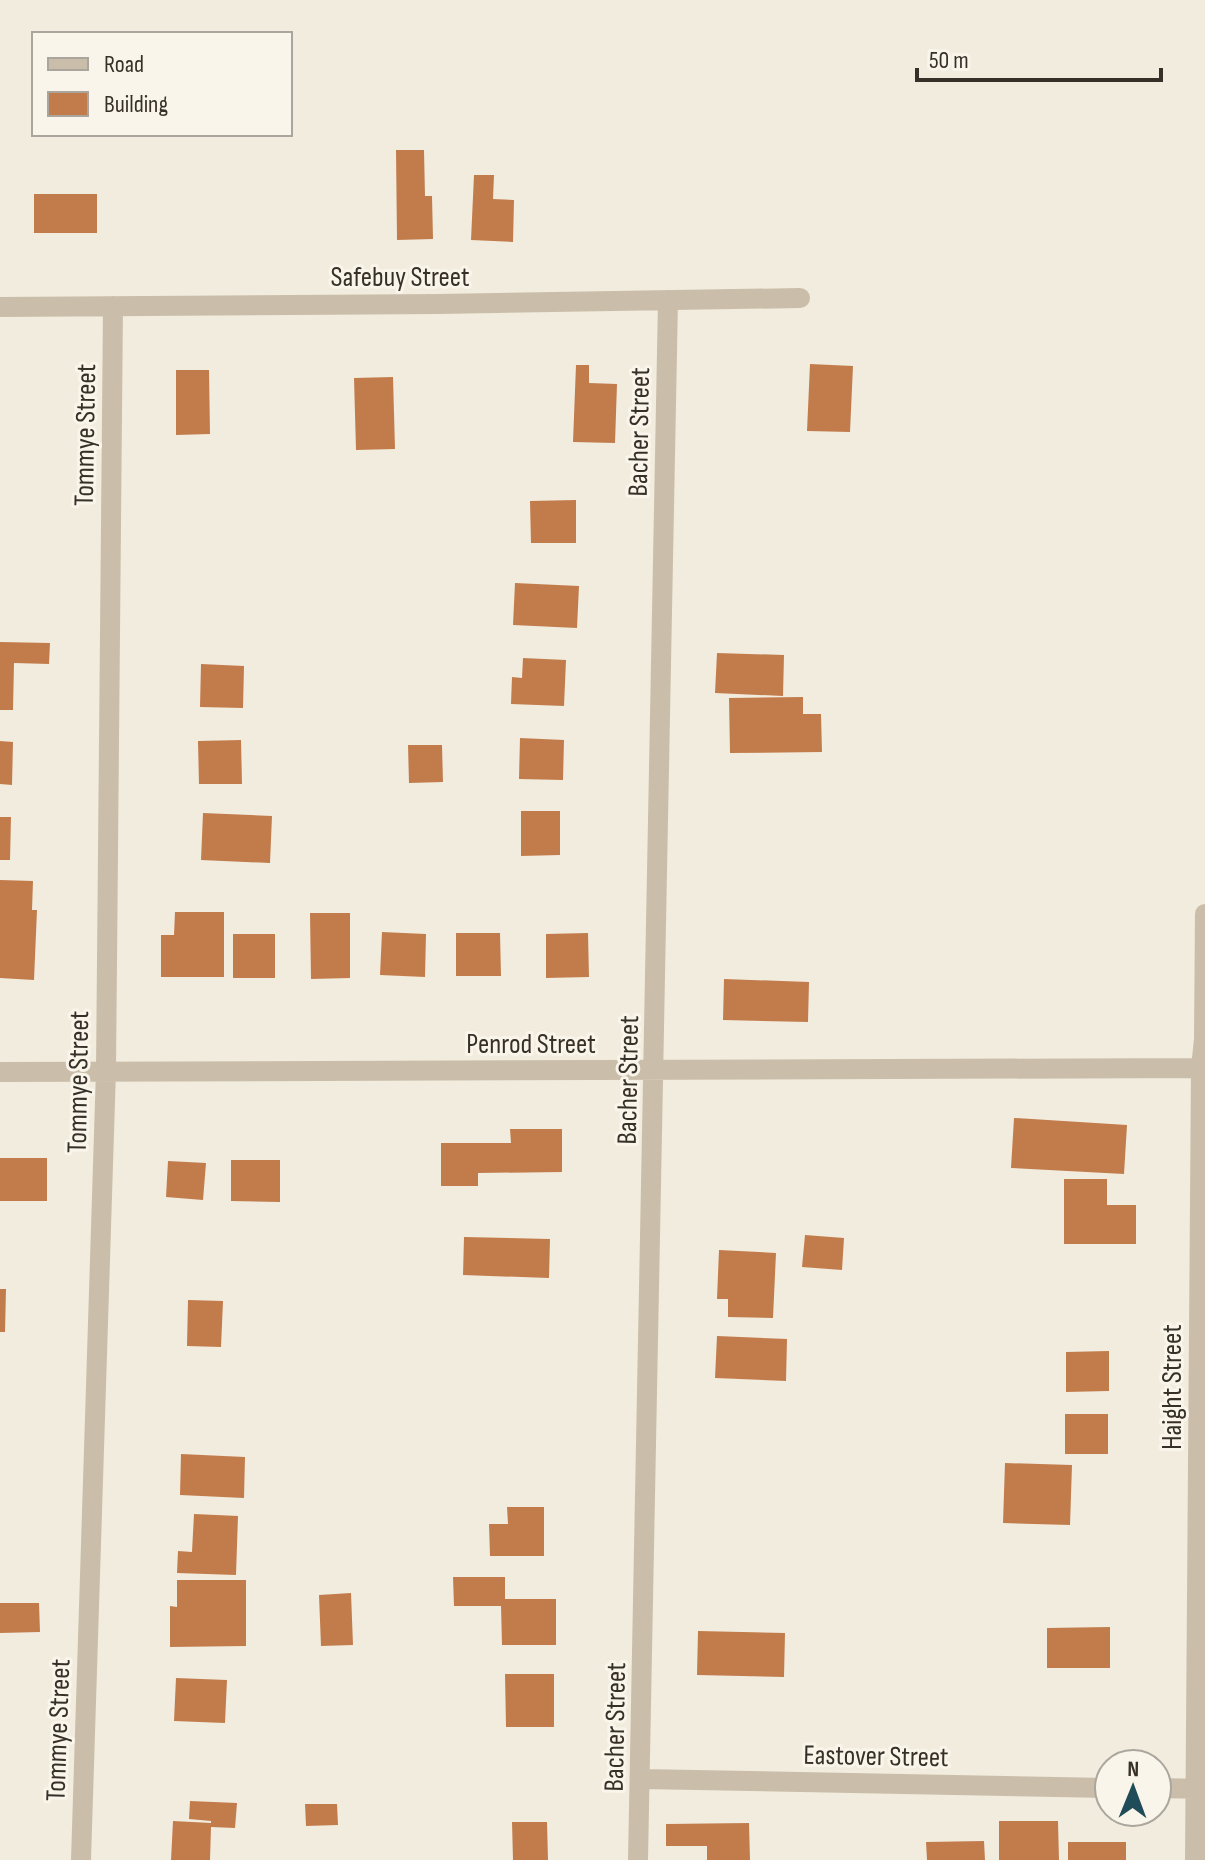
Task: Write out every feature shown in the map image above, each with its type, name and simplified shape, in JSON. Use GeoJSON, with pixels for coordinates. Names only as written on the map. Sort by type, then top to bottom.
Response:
{"type":"FeatureCollection","features":[{"type":"Feature","properties":{"kind":"street","name":"Safebuy Street"},"geometry":{"type":"LineString","coordinates":[[0,307],[800,298]]}},
{"type":"Feature","properties":{"kind":"street","name":"Bacher Street"},"geometry":{"type":"LineString","coordinates":[[638,1860],[668,300]]}},
{"type":"Feature","properties":{"kind":"street","name":"Tommye Street"},"geometry":{"type":"LineString","coordinates":[[81,1860],[106,1070],[113,306]]}},
{"type":"Feature","properties":{"kind":"street","name":"Haight Street"},"geometry":{"type":"LineString","coordinates":[[1195,1860],[1200,1789],[1205,914]]}},
{"type":"Feature","properties":{"kind":"street","name":"Penrod Street"},"geometry":{"type":"LineString","coordinates":[[0,1072],[1203,1068]]}},
{"type":"Feature","properties":{"kind":"street","name":"Eastover Street"},"geometry":{"type":"LineString","coordinates":[[641,1779],[1093,1788]]}},
{"type":"Feature","properties":{"kind":"street"},"geometry":{"type":"LineString","coordinates":[[1173,1788],[1200,1789]]}},
{"type":"Feature","properties":{"kind":"building"},"geometry":{"type":"Polygon","coordinates":[[[396,150],[424,150],[425,196],[432,196],[433,239],[397,240],[396,150]]]}},
{"type":"Feature","properties":{"kind":"building"},"geometry":{"type":"Polygon","coordinates":[[[474,175],[494,175],[493,199],[514,200],[513,242],[471,240],[474,175]]]}},
{"type":"Feature","properties":{"kind":"building"},"geometry":{"type":"Polygon","coordinates":[[[34,194],[97,194],[97,233],[34,233],[34,194]]]}},
{"type":"Feature","properties":{"kind":"building"},"geometry":{"type":"Polygon","coordinates":[[[810,364],[853,366],[850,432],[807,431],[810,364]]]}},
{"type":"Feature","properties":{"kind":"building"},"geometry":{"type":"Polygon","coordinates":[[[576,365],[589,365],[589,383],[617,384],[615,443],[573,442],[576,365]]]}},
{"type":"Feature","properties":{"kind":"building"},"geometry":{"type":"Polygon","coordinates":[[[176,370],[209,370],[210,434],[176,435],[176,370]]]}},
{"type":"Feature","properties":{"kind":"building"},"geometry":{"type":"Polygon","coordinates":[[[393,377],[395,449],[356,450],[354,378],[393,377]]]}},
{"type":"Feature","properties":{"kind":"building"},"geometry":{"type":"Polygon","coordinates":[[[576,500],[576,543],[531,543],[530,501],[576,500]]]}},
{"type":"Feature","properties":{"kind":"building"},"geometry":{"type":"Polygon","coordinates":[[[515,583],[579,586],[577,628],[513,625],[515,583]]]}},
{"type":"Feature","properties":{"kind":"building"},"geometry":{"type":"Polygon","coordinates":[[[0,642],[50,643],[49,664],[14,663],[13,710],[0,710],[0,642]]]}},
{"type":"Feature","properties":{"kind":"building"},"geometry":{"type":"Polygon","coordinates":[[[717,653],[784,655],[783,696],[715,693],[717,653]]]}},
{"type":"Feature","properties":{"kind":"building"},"geometry":{"type":"Polygon","coordinates":[[[523,658],[566,660],[564,706],[511,704],[512,677],[522,678],[523,658]]]}},
{"type":"Feature","properties":{"kind":"building"},"geometry":{"type":"Polygon","coordinates":[[[201,664],[244,666],[243,708],[200,707],[201,664]]]}},
{"type":"Feature","properties":{"kind":"building"},"geometry":{"type":"Polygon","coordinates":[[[803,697],[803,714],[821,714],[822,752],[730,753],[729,698],[803,697]]]}},
{"type":"Feature","properties":{"kind":"building"},"geometry":{"type":"Polygon","coordinates":[[[520,738],[564,740],[563,780],[519,779],[520,738]]]}},
{"type":"Feature","properties":{"kind":"building"},"geometry":{"type":"Polygon","coordinates":[[[241,740],[242,784],[199,784],[198,741],[241,740]]]}},
{"type":"Feature","properties":{"kind":"building"},"geometry":{"type":"Polygon","coordinates":[[[0,741],[13,742],[12,785],[0,784],[0,741]]]}},
{"type":"Feature","properties":{"kind":"building"},"geometry":{"type":"Polygon","coordinates":[[[408,745],[442,745],[443,782],[409,783],[408,745]]]}},
{"type":"Feature","properties":{"kind":"building"},"geometry":{"type":"Polygon","coordinates":[[[521,811],[560,811],[560,855],[521,856],[521,811]]]}},
{"type":"Feature","properties":{"kind":"building"},"geometry":{"type":"Polygon","coordinates":[[[203,813],[272,816],[270,863],[201,860],[203,813]]]}},
{"type":"Feature","properties":{"kind":"building"},"geometry":{"type":"Polygon","coordinates":[[[0,817],[11,817],[10,860],[0,860],[0,817]]]}},
{"type":"Feature","properties":{"kind":"building"},"geometry":{"type":"Polygon","coordinates":[[[0,880],[33,881],[32,910],[37,910],[34,980],[0,978],[0,880]]]}},
{"type":"Feature","properties":{"kind":"building"},"geometry":{"type":"Polygon","coordinates":[[[175,912],[224,912],[224,977],[161,977],[161,935],[174,935],[175,912]]]}},
{"type":"Feature","properties":{"kind":"building"},"geometry":{"type":"Polygon","coordinates":[[[310,913],[350,913],[350,978],[311,979],[310,913]]]}},
{"type":"Feature","properties":{"kind":"building"},"geometry":{"type":"Polygon","coordinates":[[[382,932],[426,934],[425,977],[380,975],[382,932]]]}},
{"type":"Feature","properties":{"kind":"building"},"geometry":{"type":"Polygon","coordinates":[[[456,933],[500,933],[501,976],[456,976],[456,933]]]}},
{"type":"Feature","properties":{"kind":"building"},"geometry":{"type":"Polygon","coordinates":[[[588,933],[589,977],[546,978],[546,934],[588,933]]]}},
{"type":"Feature","properties":{"kind":"building"},"geometry":{"type":"Polygon","coordinates":[[[233,934],[275,934],[275,978],[233,978],[233,934]]]}},
{"type":"Feature","properties":{"kind":"building"},"geometry":{"type":"Polygon","coordinates":[[[724,979],[809,982],[808,1022],[723,1020],[724,979]]]}},
{"type":"Feature","properties":{"kind":"building"},"geometry":{"type":"Polygon","coordinates":[[[1014,1118],[1127,1125],[1124,1174],[1011,1168],[1014,1118]]]}},
{"type":"Feature","properties":{"kind":"building"},"geometry":{"type":"Polygon","coordinates":[[[510,1129],[562,1129],[562,1172],[478,1173],[478,1186],[441,1186],[441,1143],[511,1143],[510,1129]]]}},
{"type":"Feature","properties":{"kind":"building"},"geometry":{"type":"Polygon","coordinates":[[[0,1158],[47,1158],[47,1201],[0,1201],[0,1158]]]}},
{"type":"Feature","properties":{"kind":"building"},"geometry":{"type":"Polygon","coordinates":[[[231,1160],[280,1160],[280,1202],[231,1201],[231,1160]]]}},
{"type":"Feature","properties":{"kind":"building"},"geometry":{"type":"Polygon","coordinates":[[[168,1161],[206,1163],[203,1200],[166,1197],[168,1161]]]}},
{"type":"Feature","properties":{"kind":"building"},"geometry":{"type":"Polygon","coordinates":[[[1064,1179],[1107,1179],[1107,1205],[1136,1205],[1136,1244],[1064,1244],[1064,1179]]]}},
{"type":"Feature","properties":{"kind":"building"},"geometry":{"type":"Polygon","coordinates":[[[805,1235],[844,1238],[842,1270],[802,1267],[805,1235]]]}},
{"type":"Feature","properties":{"kind":"building"},"geometry":{"type":"Polygon","coordinates":[[[464,1237],[550,1239],[549,1278],[463,1275],[464,1237]]]}},
{"type":"Feature","properties":{"kind":"building"},"geometry":{"type":"Polygon","coordinates":[[[719,1250],[776,1253],[773,1318],[728,1317],[728,1299],[717,1299],[719,1250]]]}},
{"type":"Feature","properties":{"kind":"building"},"geometry":{"type":"Polygon","coordinates":[[[0,1289],[6,1289],[5,1332],[0,1332],[0,1289]]]}},
{"type":"Feature","properties":{"kind":"building"},"geometry":{"type":"Polygon","coordinates":[[[188,1300],[223,1301],[221,1347],[187,1346],[188,1300]]]}},
{"type":"Feature","properties":{"kind":"building"},"geometry":{"type":"Polygon","coordinates":[[[717,1336],[787,1339],[786,1381],[715,1378],[717,1336]]]}},
{"type":"Feature","properties":{"kind":"building"},"geometry":{"type":"Polygon","coordinates":[[[1109,1351],[1109,1391],[1066,1392],[1066,1352],[1109,1351]]]}},
{"type":"Feature","properties":{"kind":"building"},"geometry":{"type":"Polygon","coordinates":[[[1065,1414],[1108,1414],[1108,1454],[1065,1454],[1065,1414]]]}},
{"type":"Feature","properties":{"kind":"building"},"geometry":{"type":"Polygon","coordinates":[[[181,1454],[245,1457],[244,1498],[180,1495],[181,1454]]]}},
{"type":"Feature","properties":{"kind":"building"},"geometry":{"type":"Polygon","coordinates":[[[1005,1463],[1072,1465],[1070,1525],[1003,1523],[1005,1463]]]}},
{"type":"Feature","properties":{"kind":"building"},"geometry":{"type":"Polygon","coordinates":[[[507,1507],[544,1507],[544,1556],[490,1556],[489,1524],[508,1524],[507,1507]]]}},
{"type":"Feature","properties":{"kind":"building"},"geometry":{"type":"Polygon","coordinates":[[[194,1514],[238,1516],[236,1575],[177,1573],[178,1551],[192,1552],[194,1514]]]}},
{"type":"Feature","properties":{"kind":"building"},"geometry":{"type":"Polygon","coordinates":[[[453,1577],[505,1577],[505,1599],[556,1599],[556,1645],[502,1645],[501,1606],[454,1606],[453,1577]]]}},
{"type":"Feature","properties":{"kind":"building"},"geometry":{"type":"Polygon","coordinates":[[[177,1580],[246,1580],[246,1646],[170,1647],[170,1606],[177,1607],[177,1580]]]}},
{"type":"Feature","properties":{"kind":"building"},"geometry":{"type":"Polygon","coordinates":[[[351,1593],[353,1645],[321,1646],[319,1595],[351,1593]]]}},
{"type":"Feature","properties":{"kind":"building"},"geometry":{"type":"Polygon","coordinates":[[[0,1603],[39,1603],[40,1632],[0,1633],[0,1603]]]}},
{"type":"Feature","properties":{"kind":"building"},"geometry":{"type":"Polygon","coordinates":[[[1110,1627],[1110,1668],[1047,1668],[1047,1628],[1110,1627]]]}},
{"type":"Feature","properties":{"kind":"building"},"geometry":{"type":"Polygon","coordinates":[[[698,1631],[785,1633],[784,1677],[697,1675],[698,1631]]]}},
{"type":"Feature","properties":{"kind":"building"},"geometry":{"type":"Polygon","coordinates":[[[505,1674],[554,1674],[554,1727],[506,1727],[505,1674]]]}},
{"type":"Feature","properties":{"kind":"building"},"geometry":{"type":"Polygon","coordinates":[[[176,1678],[227,1680],[225,1723],[174,1721],[176,1678]]]}},
{"type":"Feature","properties":{"kind":"building"},"geometry":{"type":"Polygon","coordinates":[[[190,1801],[237,1803],[235,1828],[211,1827],[210,1860],[171,1860],[173,1821],[211,1823],[189,1819],[190,1801]]]}},
{"type":"Feature","properties":{"kind":"building"},"geometry":{"type":"Polygon","coordinates":[[[305,1804],[337,1804],[338,1825],[306,1826],[305,1804]]]}},
{"type":"Feature","properties":{"kind":"building"},"geometry":{"type":"Polygon","coordinates":[[[999,1821],[1058,1821],[1059,1860],[999,1860],[999,1821]]]}},
{"type":"Feature","properties":{"kind":"building"},"geometry":{"type":"Polygon","coordinates":[[[512,1822],[547,1822],[548,1860],[513,1860],[512,1822]]]}},
{"type":"Feature","properties":{"kind":"building"},"geometry":{"type":"Polygon","coordinates":[[[749,1823],[750,1860],[707,1860],[707,1846],[666,1846],[666,1824],[749,1823]]]}},
{"type":"Feature","properties":{"kind":"building"},"geometry":{"type":"Polygon","coordinates":[[[984,1841],[985,1860],[927,1860],[926,1842],[984,1841]]]}},
{"type":"Feature","properties":{"kind":"building"},"geometry":{"type":"Polygon","coordinates":[[[1068,1842],[1126,1842],[1126,1860],[1068,1860],[1068,1842]]]}}]}
